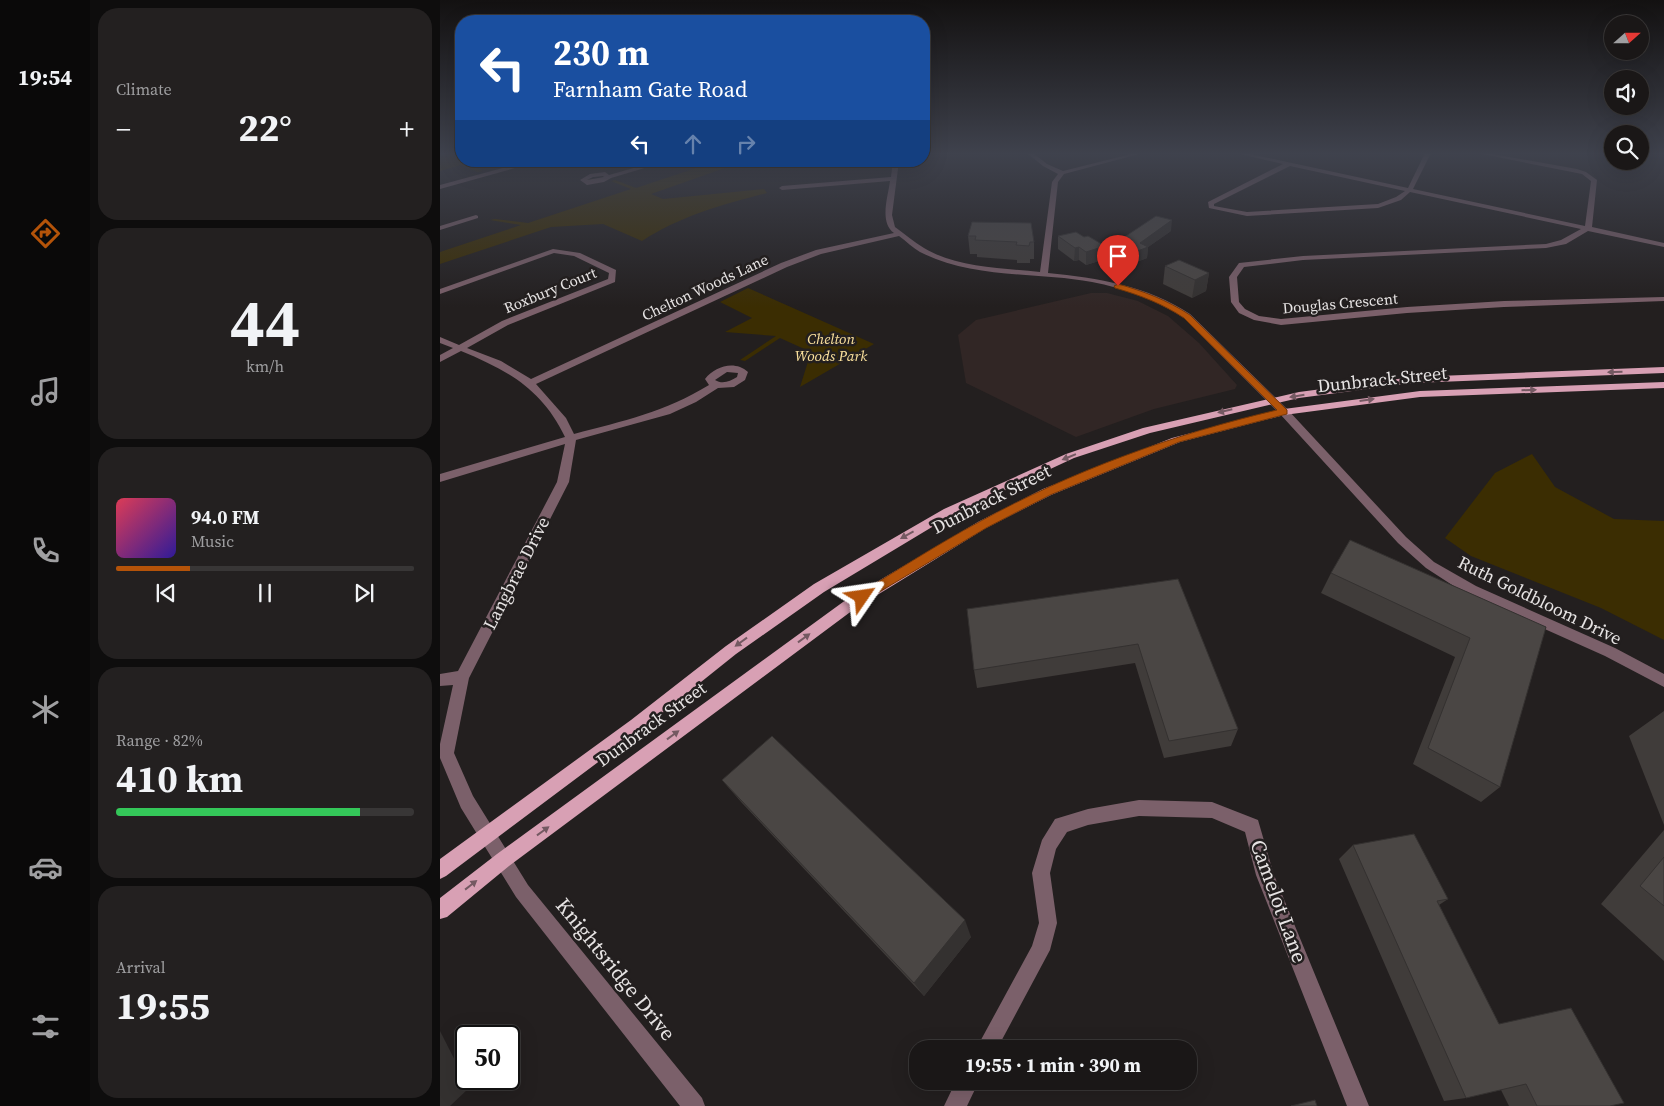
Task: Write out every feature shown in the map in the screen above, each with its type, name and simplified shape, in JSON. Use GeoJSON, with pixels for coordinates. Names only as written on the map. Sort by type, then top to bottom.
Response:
{"type":"FeatureCollection","features":[{"type":"Feature","properties":{"kind":"main road","name":"Dunbrack Street"},"geometry":{"type":"LineString","coordinates":[[440,870],[636,725],[776,617],[892,543],[948,512],[1070,456],[1147,430],[1272,400],[1413,380],[1664,370]]}},
{"type":"Feature","properties":{"kind":"main road","name":"Dunbrack Street"},"geometry":{"type":"LineString","coordinates":[[440,910],[503,860],[848,606],[974,529],[1046,492],[1167,443],[1228,425],[1284,412],[1420,394],[1664,385]]}},
{"type":"Feature","properties":{"kind":"street"},"geometry":{"type":"LineString","coordinates":[[890,205],[889,215],[892,228],[899,234]]}},
{"type":"Feature","properties":{"kind":"street"},"geometry":{"type":"LineString","coordinates":[[1044,274],[1052,205]]}},
{"type":"Feature","properties":{"kind":"street"},"geometry":{"type":"LineString","coordinates":[[1210,205],[1211,207],[1247,214],[1384,205]]}},
{"type":"Feature","properties":{"kind":"street"},"geometry":{"type":"LineString","coordinates":[[1479,205],[1664,245]]}},
{"type":"Feature","properties":{"kind":"street"},"geometry":{"type":"LineString","coordinates":[[1588,228],[1591,205]]}},
{"type":"Feature","properties":{"kind":"street"},"geometry":{"type":"LineString","coordinates":[[440,228],[476,217]]}},
{"type":"Feature","properties":{"kind":"street","name":"Douglas Crescent"},"geometry":{"type":"LineString","coordinates":[[1588,228],[1563,242],[1546,246],[1303,258],[1242,265],[1233,277],[1235,302],[1242,311],[1257,318],[1281,322],[1407,310],[1664,299]]}},
{"type":"Feature","properties":{"kind":"street","name":"Ruth Goldbloom Drive"},"geometry":{"type":"LineString","coordinates":[[899,234],[922,250],[953,262],[996,270],[1092,280],[1146,295],[1172,306],[1194,322],[1284,412],[1402,540],[1430,565],[1471,590],[1610,652],[1664,681]]}},
{"type":"Feature","properties":{"kind":"street","name":"Chelton Woods Lane"},"geometry":{"type":"LineString","coordinates":[[530,383],[784,265],[819,252],[899,234]]}},
{"type":"Feature","properties":{"kind":"street","name":"Roxbury Court"},"geometry":{"type":"LineString","coordinates":[[440,292],[536,256],[558,251],[575,252],[613,272],[612,280],[506,323],[462,347]]}},
{"type":"Feature","properties":{"kind":"street"},"geometry":{"type":"LineString","coordinates":[[440,340],[462,347],[498,363],[530,383],[562,420],[571,440]]}},
{"type":"Feature","properties":{"kind":"street"},"geometry":{"type":"LineString","coordinates":[[440,359],[462,347]]}},
{"type":"Feature","properties":{"kind":"street"},"geometry":{"type":"LineString","coordinates":[[440,478],[519,453],[666,412],[716,386]]}},
{"type":"Feature","properties":{"kind":"street","name":"Langbrae Drive"},"geometry":{"type":"LineString","coordinates":[[503,860],[467,802],[446,753],[462,677],[526,558],[563,482],[571,440]]}},
{"type":"Feature","properties":{"kind":"street"},"geometry":{"type":"LineString","coordinates":[[440,680],[462,677]]}},
{"type":"Feature","properties":{"kind":"street","name":"Camelot Lane"},"geometry":{"type":"LineString","coordinates":[[991,1040],[1040,950],[1048,923],[1041,873],[1048,846],[1061,825],[1088,817],[1139,808],[1212,810],[1252,826],[1265,876],[1358,1106]]}},
{"type":"Feature","properties":{"kind":"street","name":"Knightsridge Drive"},"geometry":{"type":"LineString","coordinates":[[503,860],[522,891],[694,1106]]}},
{"type":"Feature","properties":{"kind":"street"},"geometry":{"type":"LineString","coordinates":[[955,1106],[963,1090]]}},
{"type":"Feature","properties":{"kind":"shaded area"},"geometry":{"type":"Polygon","coordinates":[[[1091,293],[1107,293],[1138,301],[1168,316],[1199,343],[1237,385],[1235,389],[1154,409],[1076,437],[966,383],[958,335],[976,320],[1091,293]]]}},
{"type":"Feature","properties":{"kind":"green space"},"geometry":{"type":"Polygon","coordinates":[[[584,205],[724,205],[687,218],[642,241],[603,224],[551,227],[440,264],[440,252],[521,225],[490,220],[528,223],[584,205]]]}},
{"type":"Feature","properties":{"kind":"green space","name":"Chelton Woods Park"},"geometry":{"type":"Polygon","coordinates":[[[748,288],[874,344],[800,387],[811,352],[780,338],[745,361],[740,360],[776,336],[725,332],[752,318],[720,302],[748,288]]]}},
{"type":"Feature","properties":{"kind":"green space"},"geometry":{"type":"Polygon","coordinates":[[[1532,454],[1555,487],[1614,519],[1664,521],[1664,640],[1601,608],[1471,556],[1445,538],[1495,473],[1532,454]]]}},
{"type":"Feature","properties":{"kind":"building"},"geometry":{"type":"Polygon","coordinates":[[[1156,216],[1172,220],[1140,243],[1148,247],[1117,259],[1102,252],[1156,216]]]}},
{"type":"Feature","properties":{"kind":"building"},"geometry":{"type":"Polygon","coordinates":[[[972,222],[1031,223],[1034,242],[1030,242],[1029,246],[1016,245],[1017,242],[975,240],[976,236],[968,236],[972,222]]]}},
{"type":"Feature","properties":{"kind":"building"},"geometry":{"type":"Polygon","coordinates":[[[1076,232],[1084,237],[1088,236],[1105,246],[1086,252],[1079,247],[1075,248],[1058,236],[1076,232]]]}},
{"type":"Feature","properties":{"kind":"building"},"geometry":{"type":"Polygon","coordinates":[[[1179,260],[1209,273],[1195,280],[1165,266],[1179,260]]]}},
{"type":"Feature","properties":{"kind":"building"},"geometry":{"type":"Polygon","coordinates":[[[1350,540],[1546,627],[1500,787],[1428,748],[1470,638],[1331,573],[1350,540]]]}},
{"type":"Feature","properties":{"kind":"building"},"geometry":{"type":"Polygon","coordinates":[[[1178,579],[1238,729],[1169,741],[1138,644],[974,670],[967,609],[1178,579]]]}},
{"type":"Feature","properties":{"kind":"building"},"geometry":{"type":"Polygon","coordinates":[[[772,736],[965,920],[914,983],[722,780],[772,736]]]}},
{"type":"Feature","properties":{"kind":"building"},"geometry":{"type":"Polygon","coordinates":[[[1414,834],[1448,899],[1437,901],[1499,1024],[1571,1008],[1624,1103],[1610,1106],[1537,1106],[1526,1084],[1466,1098],[1353,845],[1414,834]]]}},
{"type":"Feature","properties":{"kind":"building"},"geometry":{"type":"Polygon","coordinates":[[[1664,857],[1664,906],[1640,886],[1664,857]]]}},
{"type":"Feature","properties":{"kind":"building"},"geometry":{"type":"Polygon","coordinates":[[[1315,1100],[1317,1106],[1291,1106],[1315,1100]]]}},
{"type":"Feature","properties":{"kind":"route"},"geometry":{"type":"LineString","coordinates":[[862,597],[919,561],[982,525],[1046,492],[1176,440],[1284,412],[1187,316],[1172,306],[1118,286]]}}]}
